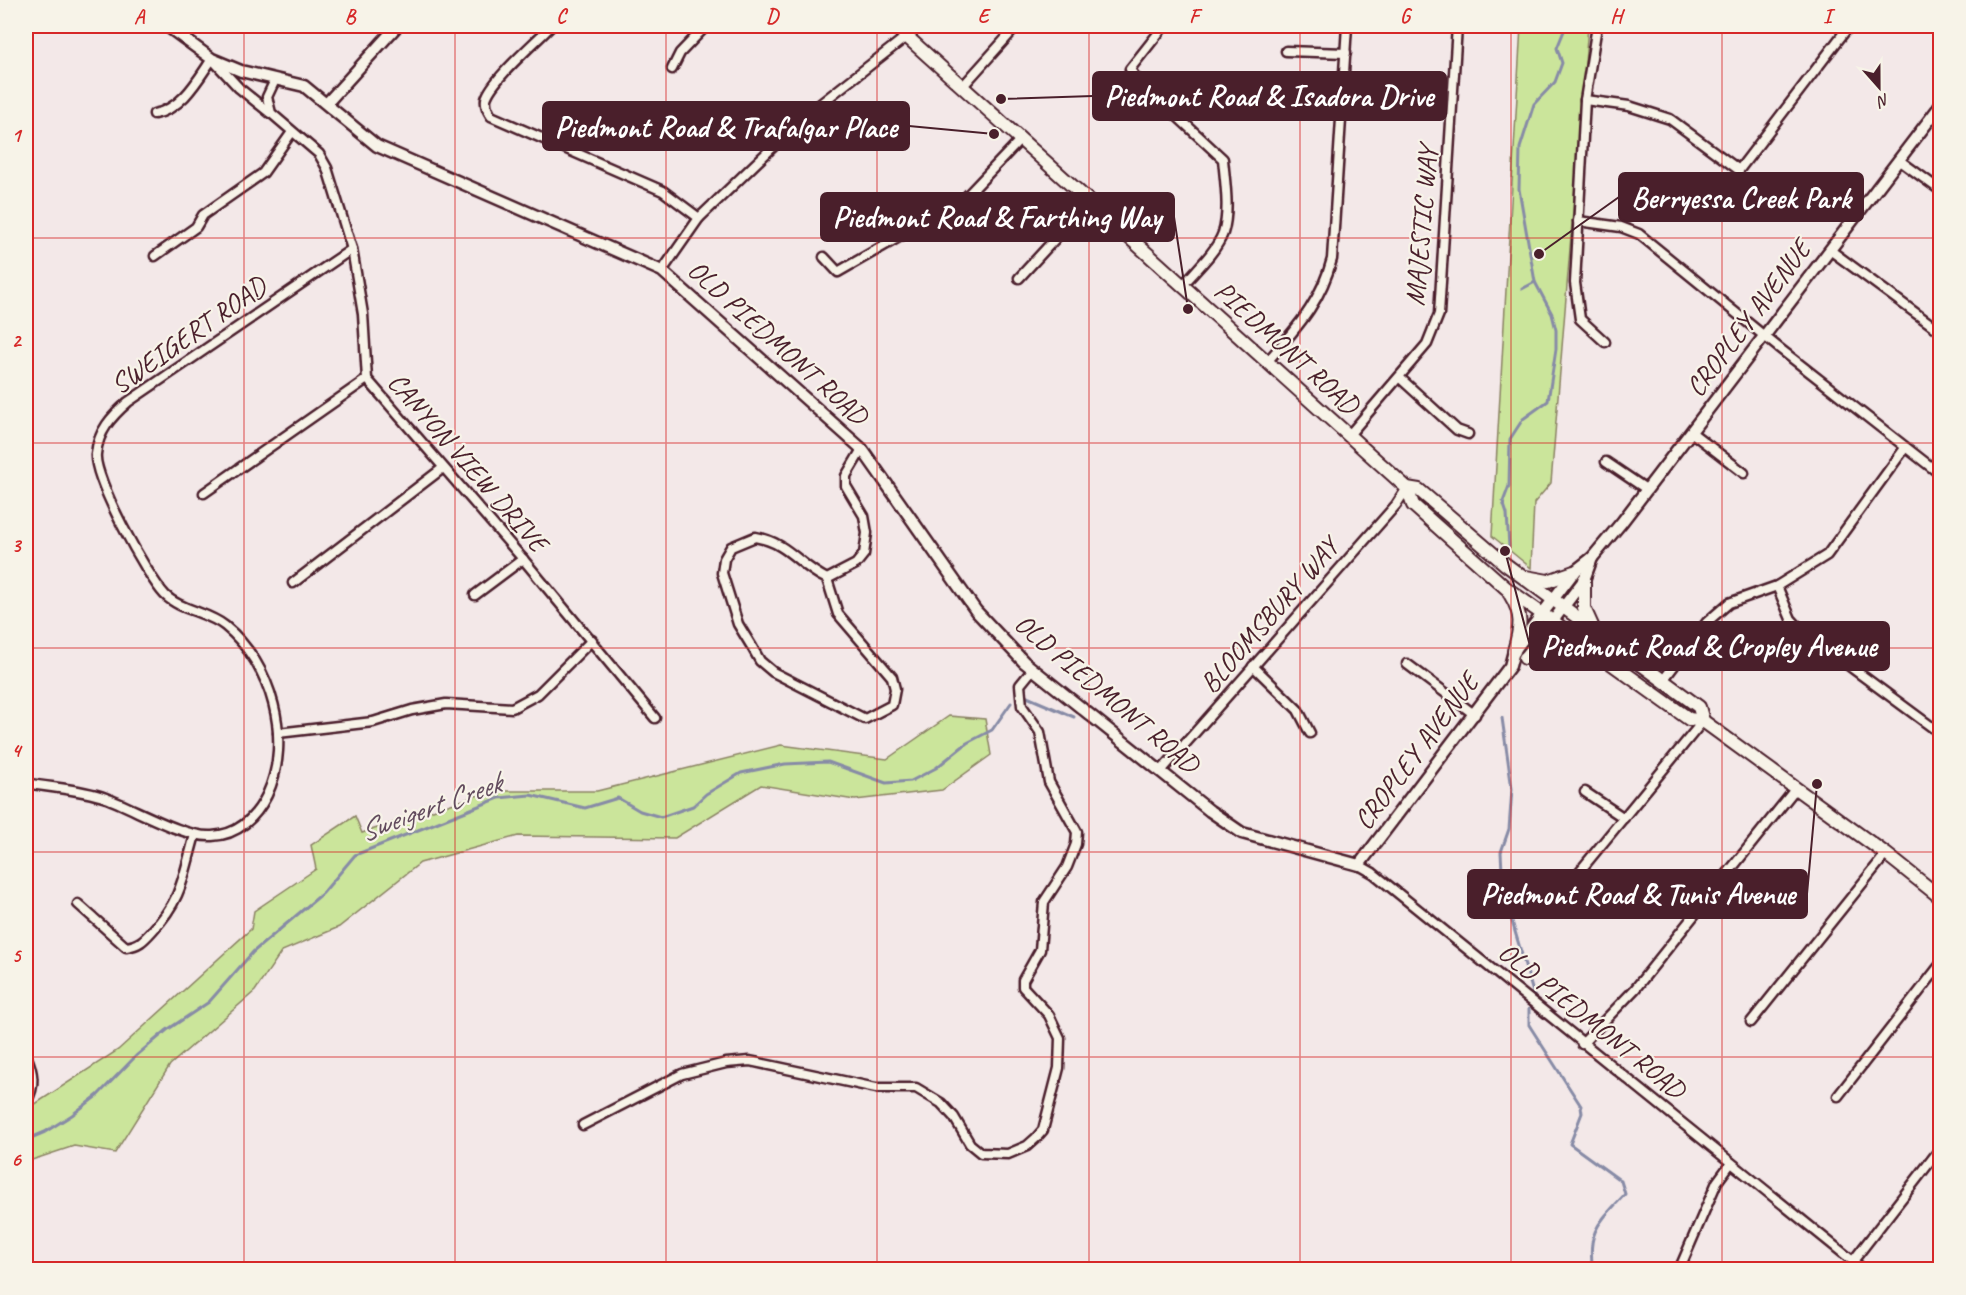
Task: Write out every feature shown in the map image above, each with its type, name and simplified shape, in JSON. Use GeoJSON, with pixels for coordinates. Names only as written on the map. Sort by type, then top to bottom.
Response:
{"type":"FeatureCollection","features":[{"type":"Feature","properties":{"kind":"main road","name":"PIEDMONT ROAD"},"geometry":{"type":"LineString","coordinates":[[895,26],[1407,488],[1413,505],[1506,588],[1689,719],[1703,721],[1886,854],[1941,897]]}},
{"type":"Feature","properties":{"kind":"main road","name":"PIEDMONT ROAD"},"geometry":{"type":"LineString","coordinates":[[1407,488],[1419,489],[1519,575],[1595,632],[1664,679],[1699,707],[1703,721]]}},
{"type":"Feature","properties":{"kind":"main road"},"geometry":{"type":"LineString","coordinates":[[1519,575],[1548,580],[1574,572]]}},
{"type":"Feature","properties":{"kind":"main road"},"geometry":{"type":"LineString","coordinates":[[1584,580],[1584,608],[1595,632]]}},
{"type":"Feature","properties":{"kind":"main road"},"geometry":{"type":"LineString","coordinates":[[1506,588],[1519,608],[1522,624],[1519,654],[1550,644],[1567,642],[1589,646]]}},
{"type":"Feature","properties":{"kind":"street","name":"OLD PIEDMONT ROAD"},"geometry":{"type":"LineString","coordinates":[[167,26],[212,59],[241,71],[304,86],[377,146],[662,271],[862,449],[976,611],[1034,669],[1210,811],[1242,833],[1359,865],[1373,873],[1582,1044],[1864,1269]]}},
{"type":"Feature","properties":{"kind":"street"},"geometry":{"type":"LineString","coordinates":[[327,103],[397,26]]}},
{"type":"Feature","properties":{"kind":"street"},"geometry":{"type":"LineString","coordinates":[[551,26],[510,65],[489,93],[486,105],[491,116],[663,191],[699,218]]}},
{"type":"Feature","properties":{"kind":"street"},"geometry":{"type":"LineString","coordinates":[[672,69],[680,54],[706,26]]}},
{"type":"Feature","properties":{"kind":"street"},"geometry":{"type":"LineString","coordinates":[[963,86],[1017,26]]}},
{"type":"Feature","properties":{"kind":"street"},"geometry":{"type":"LineString","coordinates":[[1164,26],[1130,69],[1135,77],[1223,159],[1227,194],[1223,234],[1183,285]]}},
{"type":"Feature","properties":{"kind":"street"},"geometry":{"type":"LineString","coordinates":[[1267,362],[1312,309],[1325,285],[1332,259],[1347,26]]}},
{"type":"Feature","properties":{"kind":"street","name":"MAJESTIC WAY"},"geometry":{"type":"LineString","coordinates":[[1349,435],[1427,344],[1439,314],[1443,284],[1457,26]]}},
{"type":"Feature","properties":{"kind":"street"},"geometry":{"type":"LineString","coordinates":[[1597,26],[1585,100],[1578,221],[1577,308],[1580,319],[1605,342]]}},
{"type":"Feature","properties":{"kind":"street"},"geometry":{"type":"LineString","coordinates":[[1585,100],[1629,106],[1670,120],[1739,170],[1849,26]]}},
{"type":"Feature","properties":{"kind":"street"},"geometry":{"type":"LineString","coordinates":[[662,271],[699,218],[805,116],[907,36]]}},
{"type":"Feature","properties":{"kind":"street"},"geometry":{"type":"LineString","coordinates":[[1286,51],[1346,53]]}},
{"type":"Feature","properties":{"kind":"street","name":"CANYON VIEW DRIVE"},"geometry":{"type":"LineString","coordinates":[[212,59],[239,88],[319,154],[327,168],[352,249],[363,314],[367,379],[524,559],[655,718]]}},
{"type":"Feature","properties":{"kind":"street"},"geometry":{"type":"LineString","coordinates":[[154,114],[164,112],[187,95],[212,59]]}},
{"type":"Feature","properties":{"kind":"street"},"geometry":{"type":"LineString","coordinates":[[271,113],[267,97],[275,80]]}},
{"type":"Feature","properties":{"kind":"street","name":"CROPLEY AVENUE"},"geometry":{"type":"LineString","coordinates":[[1359,865],[1475,715],[1519,654],[1542,613],[1574,572],[1592,558],[1941,106]]}},
{"type":"Feature","properties":{"kind":"street"},"geometry":{"type":"LineString","coordinates":[[155,256],[196,227],[203,215],[263,173],[292,132]]}},
{"type":"Feature","properties":{"kind":"street"},"geometry":{"type":"LineString","coordinates":[[824,257],[838,272],[962,201],[1021,139]]}},
{"type":"Feature","properties":{"kind":"street"},"geometry":{"type":"LineString","coordinates":[[1899,160],[1941,190]]}},
{"type":"Feature","properties":{"kind":"street"},"geometry":{"type":"LineString","coordinates":[[890,199],[910,230]]}},
{"type":"Feature","properties":{"kind":"street"},"geometry":{"type":"LineString","coordinates":[[1019,278],[1089,202]]}},
{"type":"Feature","properties":{"kind":"street"},"geometry":{"type":"LineString","coordinates":[[1578,221],[1621,227],[1640,234],[1764,336],[1941,474]]}},
{"type":"Feature","properties":{"kind":"street","name":"SWEIGERT ROAD"},"geometry":{"type":"LineString","coordinates":[[26,783],[103,797],[195,835],[212,837],[228,834],[254,816],[262,805],[273,777],[278,733],[273,706],[253,655],[225,626],[211,616],[167,597],[153,580],[105,492],[95,466],[96,452],[105,426],[128,402],[352,249]]}},
{"type":"Feature","properties":{"kind":"street"},"geometry":{"type":"LineString","coordinates":[[1830,250],[1941,331]]}},
{"type":"Feature","properties":{"kind":"street"},"geometry":{"type":"LineString","coordinates":[[1400,378],[1457,430],[1468,434]]}},
{"type":"Feature","properties":{"kind":"street"},"geometry":{"type":"LineString","coordinates":[[204,493],[367,379]]}},
{"type":"Feature","properties":{"kind":"street"},"geometry":{"type":"LineString","coordinates":[[1691,432],[1744,474]]}},
{"type":"Feature","properties":{"kind":"street"},"geometry":{"type":"LineString","coordinates":[[1664,679],[1707,622],[1730,603],[1777,586],[1827,555],[1905,448]]}},
{"type":"Feature","properties":{"kind":"street"},"geometry":{"type":"LineString","coordinates":[[827,579],[856,564],[864,554],[867,533],[864,516],[846,486],[846,476],[862,449]]}},
{"type":"Feature","properties":{"kind":"street"},"geometry":{"type":"LineString","coordinates":[[1606,462],[1646,489]]}},
{"type":"Feature","properties":{"kind":"street"},"geometry":{"type":"LineString","coordinates":[[293,584],[443,468]]}},
{"type":"Feature","properties":{"kind":"street","name":"BLOOMSBURY WAY"},"geometry":{"type":"LineString","coordinates":[[1162,770],[1396,505],[1407,488]]}},
{"type":"Feature","properties":{"kind":"street"},"geometry":{"type":"LineString","coordinates":[[755,537],[773,540],[786,547],[812,572],[827,579],[838,614],[892,677],[895,689],[892,705],[865,719],[773,672],[760,661],[738,624],[722,573],[724,559],[731,547],[755,537]]}},
{"type":"Feature","properties":{"kind":"street","name":"CROPLEY AVENUE"},"geometry":{"type":"LineString","coordinates":[[1519,654],[1563,608],[1584,580],[1592,558]]}},
{"type":"Feature","properties":{"kind":"street"},"geometry":{"type":"LineString","coordinates":[[475,595],[524,559]]}},
{"type":"Feature","properties":{"kind":"street"},"geometry":{"type":"LineString","coordinates":[[1777,586],[1791,619],[1802,631],[1941,734]]}},
{"type":"Feature","properties":{"kind":"street"},"geometry":{"type":"LineString","coordinates":[[278,733],[373,722],[412,710],[446,704],[512,708],[538,694],[592,640]]}},
{"type":"Feature","properties":{"kind":"street"},"geometry":{"type":"LineString","coordinates":[[1407,664],[1475,715]]}},
{"type":"Feature","properties":{"kind":"street"},"geometry":{"type":"LineString","coordinates":[[1253,666],[1298,710],[1310,733]]}},
{"type":"Feature","properties":{"kind":"street"},"geometry":{"type":"LineString","coordinates":[[583,1125],[682,1074],[726,1063],[750,1061],[876,1088],[916,1088],[941,1103],[954,1117],[970,1144],[981,1154],[1008,1154],[1028,1146],[1044,1130],[1059,1068],[1060,1038],[1050,1015],[1023,987],[1023,980],[1040,950],[1044,902],[1067,867],[1076,844],[1077,832],[1049,782],[1040,732],[1022,706],[1020,685],[1034,669]]}},
{"type":"Feature","properties":{"kind":"street"},"geometry":{"type":"LineString","coordinates":[[1575,877],[1703,721]]}},
{"type":"Feature","properties":{"kind":"street"},"geometry":{"type":"LineString","coordinates":[[1582,1044],[1635,989],[1796,788]]}},
{"type":"Feature","properties":{"kind":"street"},"geometry":{"type":"LineString","coordinates":[[1585,792],[1624,818]]}},
{"type":"Feature","properties":{"kind":"street"},"geometry":{"type":"LineString","coordinates":[[78,904],[126,947],[138,945],[170,912],[184,881],[195,835]]}},
{"type":"Feature","properties":{"kind":"street"},"geometry":{"type":"LineString","coordinates":[[1751,1022],[1886,854]]}},
{"type":"Feature","properties":{"kind":"street"},"geometry":{"type":"LineString","coordinates":[[1839,1096],[1941,965]]}},
{"type":"Feature","properties":{"kind":"street"},"geometry":{"type":"LineString","coordinates":[[26,1055],[31,1068],[32,1091],[26,1102]]}},
{"type":"Feature","properties":{"kind":"street"},"geometry":{"type":"LineString","coordinates":[[1853,1261],[1941,1149]]}},
{"type":"Feature","properties":{"kind":"street"},"geometry":{"type":"LineString","coordinates":[[1679,1269],[1717,1182],[1731,1163]]}},
{"type":"Feature","properties":{"kind":"green space"},"geometry":{"type":"Polygon","coordinates":[[[1521,26],[1588,26],[1551,483],[1534,503],[1531,568],[1492,536],[1521,26]]]}},
{"type":"Feature","properties":{"kind":"green space"},"geometry":{"type":"Polygon","coordinates":[[[949,716],[985,719],[991,755],[942,790],[855,800],[761,785],[675,838],[518,836],[420,863],[339,927],[282,951],[255,991],[170,1065],[115,1153],[74,1146],[26,1162],[26,1110],[118,1050],[251,929],[254,911],[316,869],[311,845],[355,816],[362,833],[491,791],[597,791],[781,745],[887,759],[949,716]]]}},
{"type":"Feature","properties":{"kind":"waterway"},"geometry":{"type":"LineString","coordinates":[[1509,547],[1507,514],[1503,502],[1509,486],[1510,439],[1523,419],[1548,401],[1556,349],[1556,330],[1552,314],[1535,282],[1519,189],[1520,148],[1534,104],[1555,82],[1562,63],[1557,48],[1566,26]]}},
{"type":"Feature","properties":{"kind":"waterway","name":"Sweigert Creek"},"geometry":{"type":"LineString","coordinates":[[1522,289],[1535,282]]}},
{"type":"Feature","properties":{"kind":"waterway","name":"Sweigert Creek"},"geometry":{"type":"LineString","coordinates":[[1027,697],[1074,717]]}},
{"type":"Feature","properties":{"kind":"waterway","name":"Sweigert Creek"},"geometry":{"type":"LineString","coordinates":[[26,1140],[45,1132],[72,1115],[98,1095],[136,1056],[167,1030],[209,1002],[253,952],[323,893],[355,855],[499,798],[530,795],[585,808],[618,798],[640,811],[661,817],[693,806],[706,794],[741,773],[785,764],[828,762],[886,783],[911,781],[936,768],[967,743],[992,730],[1011,703]]}},
{"type":"Feature","properties":{"kind":"waterway"},"geometry":{"type":"LineString","coordinates":[[1502,718],[1512,789],[1509,829],[1501,852],[1503,891],[1535,999]]}},
{"type":"Feature","properties":{"kind":"waterway"},"geometry":{"type":"LineString","coordinates":[[1529,1009],[1529,1025],[1581,1106],[1582,1113],[1570,1144],[1621,1181],[1625,1194],[1597,1227],[1592,1245],[1593,1270]]}},
{"type":"Feature","properties":{"kind":"place","name":"Piedmont Road & Isadora Drive"},"geometry":{"type":"Point","coordinates":[1001,99]}},
{"type":"Feature","properties":{"kind":"place","name":"Piedmont Road & Trafalgar Place"},"geometry":{"type":"Point","coordinates":[994,134]}},
{"type":"Feature","properties":{"kind":"place","name":"Berryessa Creek Park"},"geometry":{"type":"Point","coordinates":[1539,254]}},
{"type":"Feature","properties":{"kind":"place","name":"Piedmont Road & Farthing Way"},"geometry":{"type":"Point","coordinates":[1188,309]}},
{"type":"Feature","properties":{"kind":"place","name":"Piedmont Road & Cropley Avenue"},"geometry":{"type":"Point","coordinates":[1505,551]}},
{"type":"Feature","properties":{"kind":"place","name":"Piedmont Road & Tunis Avenue"},"geometry":{"type":"Point","coordinates":[1817,784]}}]}
